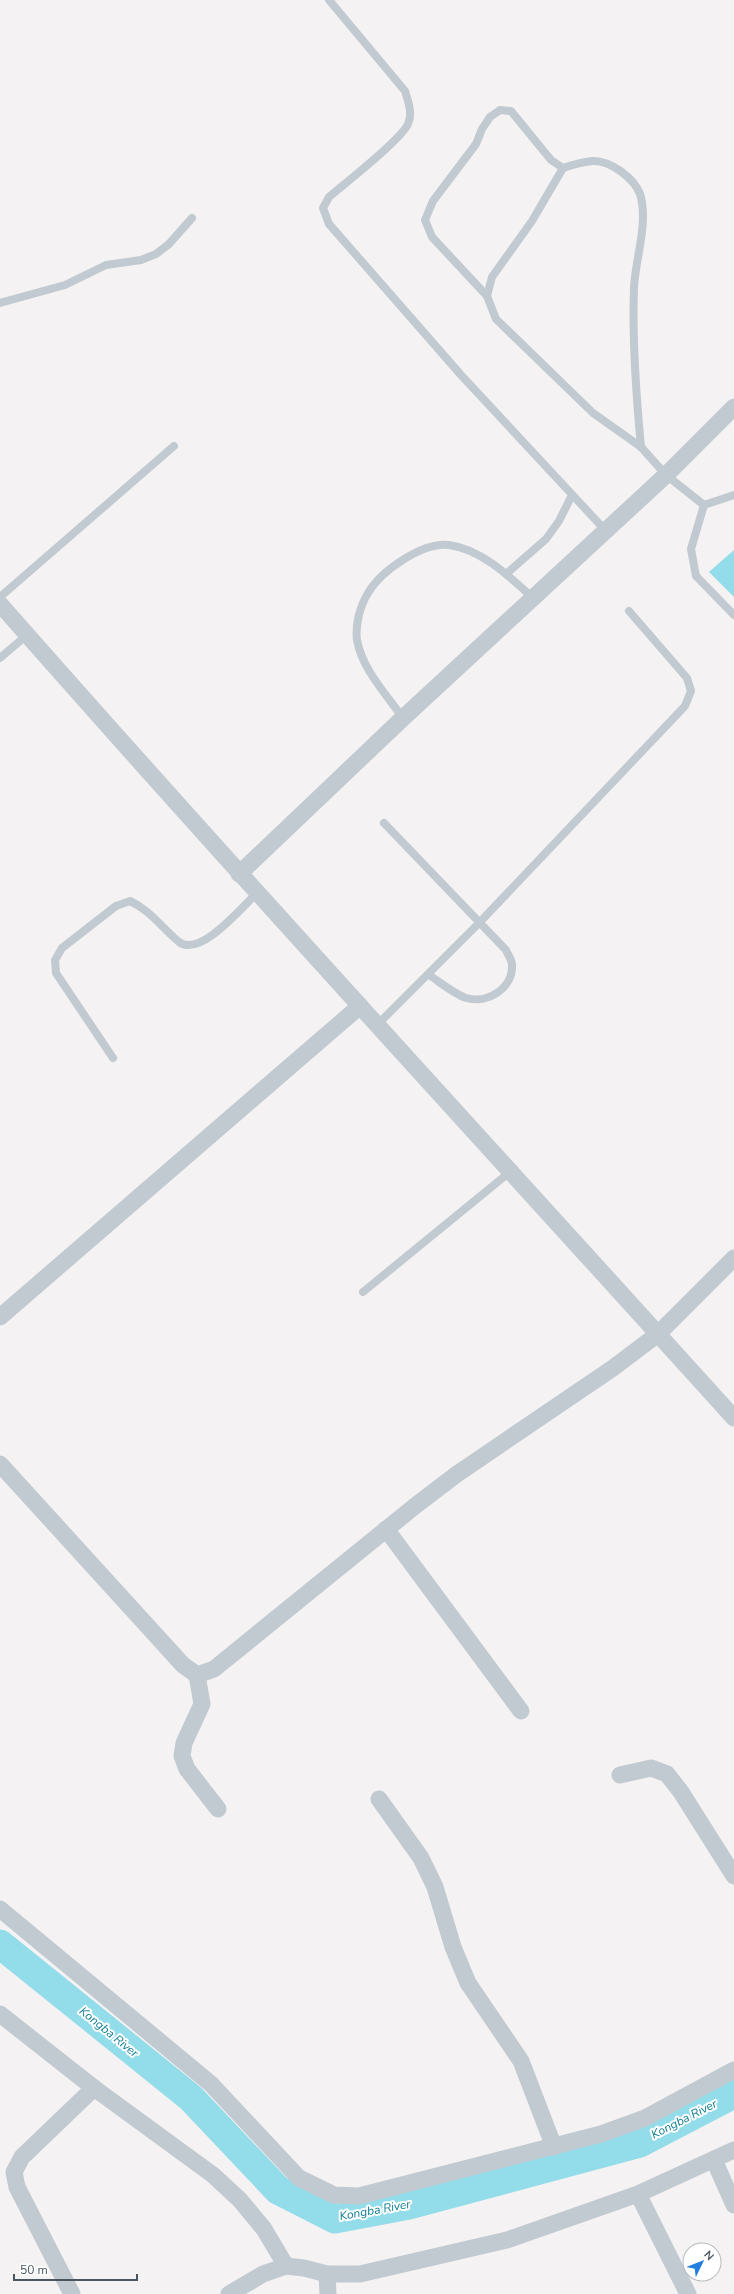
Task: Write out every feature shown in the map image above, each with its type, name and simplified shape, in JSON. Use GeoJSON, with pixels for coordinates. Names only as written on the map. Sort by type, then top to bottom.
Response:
{"type":"FeatureCollection","features":[{"type":"Feature","properties":{"kind":"street"},"geometry":{"type":"LineString","coordinates":[[239,874],[403,718],[666,475],[734,407]]}},
{"type":"Feature","properties":{"kind":"street"},"geometry":{"type":"LineString","coordinates":[[0,604],[239,874],[378,1024],[734,1418]]}},
{"type":"Feature","properties":{"kind":"street"},"geometry":{"type":"LineString","coordinates":[[0,1317],[149,1190],[360,1006]]}},
{"type":"Feature","properties":{"kind":"street"},"geometry":{"type":"LineString","coordinates":[[197,1675],[214,1669],[386,1529],[457,1474],[613,1368],[658,1334],[734,1258]]}},
{"type":"Feature","properties":{"kind":"street"},"geometry":{"type":"LineString","coordinates":[[0,1464],[183,1665],[197,1675],[202,1704],[184,1743],[182,1756],[187,1769],[218,1809]]}},
{"type":"Feature","properties":{"kind":"street"},"geometry":{"type":"LineString","coordinates":[[386,1529],[521,1712]]}},
{"type":"Feature","properties":{"kind":"street"},"geometry":{"type":"LineString","coordinates":[[620,1775],[651,1768],[667,1774],[681,1792],[734,1876]]}},
{"type":"Feature","properties":{"kind":"street"},"geometry":{"type":"LineString","coordinates":[[380,1799],[421,1858],[432,1881],[453,1947],[468,1983],[521,2061],[554,2147]]}},
{"type":"Feature","properties":{"kind":"street"},"geometry":{"type":"LineString","coordinates":[[0,1909],[211,2084],[299,2178],[334,2195],[359,2196],[601,2134],[644,2118],[734,2070]]}},
{"type":"Feature","properties":{"kind":"street"},"geometry":{"type":"LineString","coordinates":[[0,2014],[94,2088],[213,2175],[240,2200],[264,2229],[286,2266]]}},
{"type":"Feature","properties":{"kind":"street"},"geometry":{"type":"LineString","coordinates":[[72,2294],[17,2188],[14,2172],[22,2157],[94,2088]]}},
{"type":"Feature","properties":{"kind":"street"},"geometry":{"type":"LineString","coordinates":[[229,2294],[263,2274],[286,2266],[304,2268],[327,2274],[360,2274],[472,2250],[507,2240],[638,2194],[734,2150]]}},
{"type":"Feature","properties":{"kind":"street"},"geometry":{"type":"LineString","coordinates":[[714,2160],[734,2205]]}},
{"type":"Feature","properties":{"kind":"street"},"geometry":{"type":"LineString","coordinates":[[638,2194],[688,2294]]}},
{"type":"Feature","properties":{"kind":"street"},"geometry":{"type":"LineString","coordinates":[[327,2274],[328,2294]]}},
{"type":"Feature","properties":{"kind":"lane"},"geometry":{"type":"LineString","coordinates":[[329,0],[405,91],[410,108],[408,124],[396,139],[329,197],[324,208],[329,224],[461,375],[606,531]]}},
{"type":"Feature","properties":{"kind":"lane"},"geometry":{"type":"LineString","coordinates":[[641,446],[633,321],[634,286],[643,214],[640,194],[632,181],[620,170],[594,161],[563,168],[550,160],[511,111],[500,110],[490,117],[482,129],[476,144],[433,201],[425,220],[432,237],[487,296],[496,319],[593,413],[641,446],[666,475],[704,505]]}},
{"type":"Feature","properties":{"kind":"lane"},"geometry":{"type":"LineString","coordinates":[[487,296],[492,277],[536,216],[563,168]]}},
{"type":"Feature","properties":{"kind":"lane"},"geometry":{"type":"LineString","coordinates":[[0,303],[65,285],[106,265],[141,260],[156,254],[169,244],[192,218]]}},
{"type":"Feature","properties":{"kind":"lane"},"geometry":{"type":"LineString","coordinates":[[0,597],[174,446]]}},
{"type":"Feature","properties":{"kind":"lane"},"geometry":{"type":"LineString","coordinates":[[506,574],[546,539],[559,521],[572,495]]}},
{"type":"Feature","properties":{"kind":"lane"},"geometry":{"type":"LineString","coordinates":[[704,505],[734,495]]}},
{"type":"Feature","properties":{"kind":"lane"},"geometry":{"type":"LineString","coordinates":[[704,505],[691,549],[696,576],[734,614]]}},
{"type":"Feature","properties":{"kind":"lane"},"geometry":{"type":"LineString","coordinates":[[403,718],[364,663],[359,645],[357,622],[368,593],[395,565],[431,546],[449,545],[471,551],[506,574],[533,598]]}},
{"type":"Feature","properties":{"kind":"lane"},"geometry":{"type":"LineString","coordinates":[[378,1024],[429,975],[685,706],[691,691],[687,678],[629,611]]}},
{"type":"Feature","properties":{"kind":"lane"},"geometry":{"type":"LineString","coordinates":[[0,658],[27,635]]}},
{"type":"Feature","properties":{"kind":"lane"},"geometry":{"type":"LineString","coordinates":[[384,823],[506,950],[512,964],[510,978],[498,993],[482,1001],[465,998],[429,975]]}},
{"type":"Feature","properties":{"kind":"lane"},"geometry":{"type":"LineString","coordinates":[[113,1058],[56,973],[55,960],[62,948],[116,906],[130,900],[142,906],[180,943],[194,945],[207,940],[257,893]]}},
{"type":"Feature","properties":{"kind":"lane"},"geometry":{"type":"LineString","coordinates":[[363,1292],[511,1171]]}},
{"type":"Feature","properties":{"kind":"water"},"geometry":{"type":"Polygon","coordinates":[[[734,550],[734,597],[709,572],[734,550]]]}},
{"type":"Feature","properties":{"kind":"waterway","name":"Kongba River"},"geometry":{"type":"LineString","coordinates":[[0,1944],[191,2098],[278,2190],[335,2219],[409,2205],[640,2143],[734,2094]]}}]}
